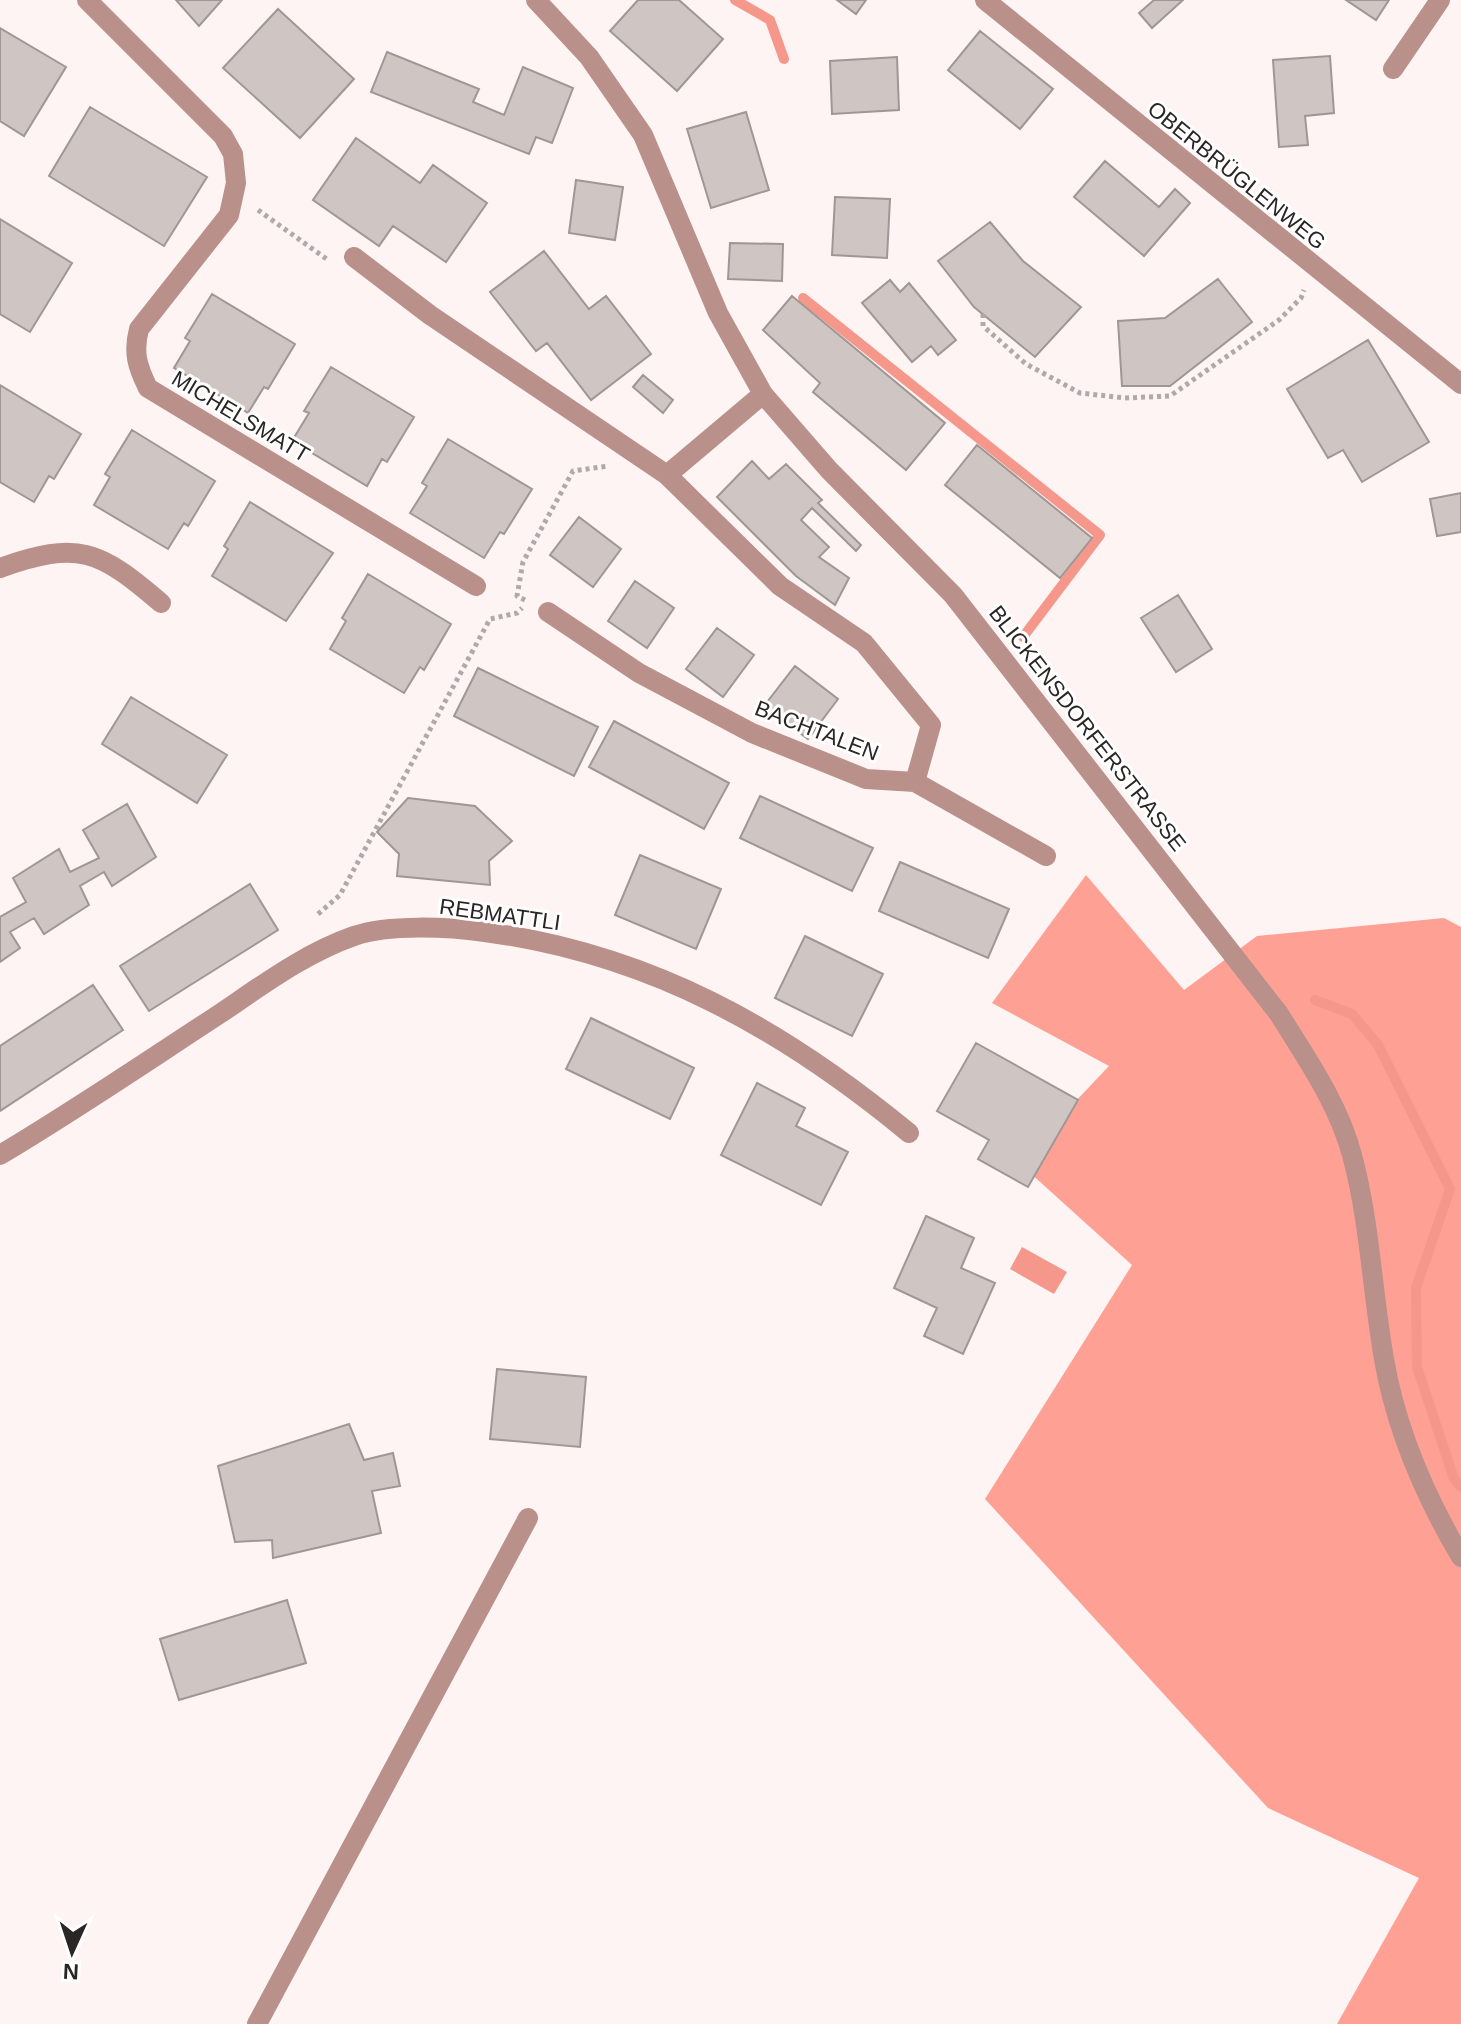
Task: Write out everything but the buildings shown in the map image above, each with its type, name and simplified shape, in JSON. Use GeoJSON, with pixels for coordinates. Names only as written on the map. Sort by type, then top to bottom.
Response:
{"type":"FeatureCollection","features":[{"type":"Feature","properties":{"kind":"street","name":"MICHELSMATT"},"geometry":{"type":"LineString","coordinates":[[87,0],[223,136],[233,154],[236,183],[229,215],[139,329],[134,347],[136,365],[148,388],[476,586]]}},
{"type":"Feature","properties":{"kind":"street","name":"BLICKENSDORFERSTRASSE"},"geometry":{"type":"LineString","coordinates":[[536,0],[589,57],[643,135],[718,313],[763,394],[829,470],[953,595],[1279,1014],[1324,1086],[1352,1152],[1366,1219],[1384,1360],[1402,1435],[1439,1521],[1461,1557]]}},
{"type":"Feature","properties":{"kind":"street","name":"OBERBRÜGLENWEG"},"geometry":{"type":"LineString","coordinates":[[985,0],[1461,384]]}},
{"type":"Feature","properties":{"kind":"street"},"geometry":{"type":"LineString","coordinates":[[1393,69],[1440,0]]}},
{"type":"Feature","properties":{"kind":"street"},"geometry":{"type":"LineString","coordinates":[[354,257],[430,315],[667,475],[780,586],[864,643],[931,725],[915,782],[1046,856]]}},
{"type":"Feature","properties":{"kind":"street"},"geometry":{"type":"LineString","coordinates":[[667,475],[763,394]]}},
{"type":"Feature","properties":{"kind":"street"},"geometry":{"type":"LineString","coordinates":[[0,568],[49,552],[84,553],[117,566],[161,603]]}},
{"type":"Feature","properties":{"kind":"street","name":"BACHTALEN"},"geometry":{"type":"LineString","coordinates":[[548,612],[639,673],[752,733],[866,779],[915,782]]}},
{"type":"Feature","properties":{"kind":"street","name":"REBMATTLI"},"geometry":{"type":"LineString","coordinates":[[0,1155],[296,963],[355,935],[441,926],[542,939],[652,972],[756,1023],[847,1082],[909,1133]]}},
{"type":"Feature","properties":{"kind":"street"},"geometry":{"type":"LineString","coordinates":[[257,2024],[528,1518]]}},
{"type":"Feature","properties":{"kind":"path"},"geometry":{"type":"LineString","coordinates":[[983,314],[983,326],[1026,364],[1080,393],[1125,398],[1170,396],[1279,320],[1301,298],[1311,266]]}},
{"type":"Feature","properties":{"kind":"path"},"geometry":{"type":"LineString","coordinates":[[318,914],[340,895],[490,619],[517,613],[529,602],[517,596],[523,562],[573,471],[617,465]]}},
{"type":"Feature","properties":{"kind":"shaded area"},"geometry":{"type":"Polygon","coordinates":[[[1086,875],[1184,990],[1257,936],[1444,918],[1461,927],[1461,2024],[1337,2024],[1419,1878],[1268,1808],[985,1499],[1132,1265],[1018,1162],[1109,1066],[992,1003],[1086,875]]]}},
{"type":"Feature","properties":{"kind":"shaded area"},"geometry":{"type":"Polygon","coordinates":[[[1022,1247],[1067,1272],[1054,1294],[1010,1269],[1022,1247]]]}},
{"type":"Feature","properties":{"kind":"waterway"},"geometry":{"type":"LineString","coordinates":[[735,0],[770,20],[784,59]]}},
{"type":"Feature","properties":{"kind":"waterway"},"geometry":{"type":"LineString","coordinates":[[803,298],[1100,535],[1023,637]]}},
{"type":"Feature","properties":{"kind":"waterway"},"geometry":{"type":"LineString","coordinates":[[1315,1000],[1352,1014],[1378,1045],[1450,1189],[1416,1288],[1417,1367],[1454,1479],[1461,1487]]}}]}
